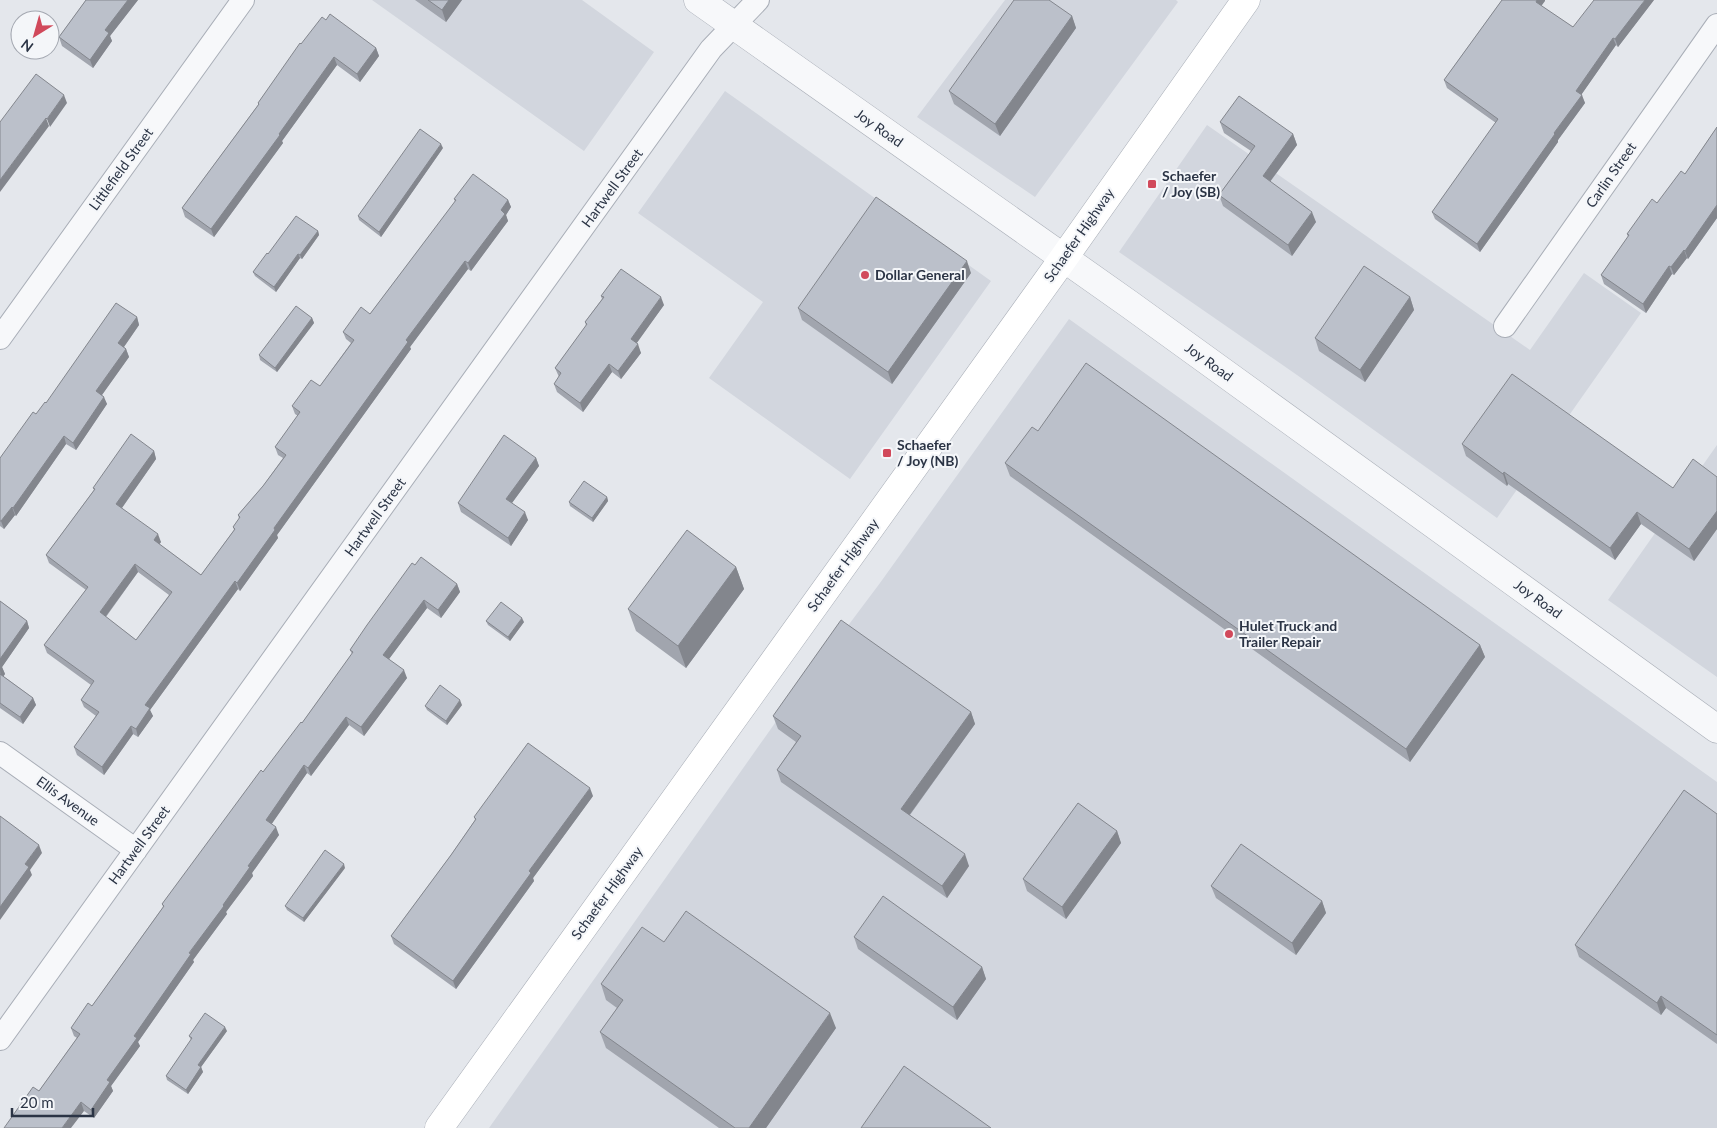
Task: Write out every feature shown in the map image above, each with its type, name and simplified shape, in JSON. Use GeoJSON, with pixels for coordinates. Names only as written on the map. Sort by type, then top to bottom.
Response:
{"type":"FeatureCollection","features":[{"type":"Feature","properties":{"kind":"main road","name":"Schaefer Highway"},"geometry":{"type":"LineString","coordinates":[[439,1128],[1063,259],[1246,0]]}},
{"type":"Feature","properties":{"kind":"street","name":"Littlefield Street"},"geometry":{"type":"LineString","coordinates":[[0,338],[243,0]]}},
{"type":"Feature","properties":{"kind":"street","name":"Joy Road"},"geometry":{"type":"LineString","coordinates":[[698,0],[1129,304],[1717,728]]}},
{"type":"Feature","properties":{"kind":"street","name":"Hartwell Street"},"geometry":{"type":"LineString","coordinates":[[0,1039],[711,50],[758,0]]}},
{"type":"Feature","properties":{"kind":"street","name":"Carlin Street"},"geometry":{"type":"LineString","coordinates":[[1505,326],[1717,25]]}},
{"type":"Feature","properties":{"kind":"street","name":"Ellis Avenue"},"geometry":{"type":"LineString","coordinates":[[0,753],[136,850]]}},
{"type":"Feature","properties":{"kind":"shaded area"},"geometry":{"type":"Polygon","coordinates":[[[372,0],[582,0],[654,52],[584,151],[372,0]]]}},
{"type":"Feature","properties":{"kind":"shaded area"},"geometry":{"type":"Polygon","coordinates":[[[1005,0],[1176,0],[1178,2],[1035,197],[917,117],[1005,0]]]}},
{"type":"Feature","properties":{"kind":"shaded area"},"geometry":{"type":"Polygon","coordinates":[[[725,91],[991,281],[850,479],[709,378],[763,302],[638,213],[725,91]]]}},
{"type":"Feature","properties":{"kind":"shaded area"},"geometry":{"type":"Polygon","coordinates":[[[1207,125],[1530,350],[1584,273],[1641,313],[1497,518],[1297,375],[1119,252],[1207,125]]]}},
{"type":"Feature","properties":{"kind":"shaded area"},"geometry":{"type":"Polygon","coordinates":[[[1069,319],[1717,782],[1717,1128],[489,1128],[775,723],[880,583],[1069,319]]]}},
{"type":"Feature","properties":{"kind":"shaded area"},"geometry":{"type":"Polygon","coordinates":[[[1717,445],[1717,677],[1608,600],[1717,445]]]}},
{"type":"Feature","properties":{"kind":"building"},"geometry":{"type":"Polygon","coordinates":[[[86,0],[128,0],[105,30],[109,33],[90,60],[60,38],[86,0]]]}},
{"type":"Feature","properties":{"kind":"building"},"geometry":{"type":"Polygon","coordinates":[[[428,0],[449,0],[442,10],[428,0]]]}},
{"type":"Feature","properties":{"kind":"building"},"geometry":{"type":"Polygon","coordinates":[[[1014,0],[1049,0],[1072,16],[995,124],[949,91],[1014,0]]]}},
{"type":"Feature","properties":{"kind":"building"},"geometry":{"type":"Polygon","coordinates":[[[1502,0],[1537,0],[1536,2],[1573,27],[1594,0],[1645,0],[1615,39],[1613,38],[1576,91],[1582,95],[1477,244],[1432,212],[1498,119],[1444,80],[1502,0]]]}},
{"type":"Feature","properties":{"kind":"building"},"geometry":{"type":"Polygon","coordinates":[[[330,14],[376,48],[357,74],[334,57],[211,229],[182,208],[259,104],[300,43],[322,17],[326,20],[330,14]]]}},
{"type":"Feature","properties":{"kind":"building"},"geometry":{"type":"Polygon","coordinates":[[[36,74],[64,95],[0,180],[0,122],[36,74]]]}},
{"type":"Feature","properties":{"kind":"building"},"geometry":{"type":"Polygon","coordinates":[[[1239,96],[1293,134],[1263,176],[1312,212],[1288,245],[1219,195],[1255,146],[1220,122],[1239,96]]]}},
{"type":"Feature","properties":{"kind":"building"},"geometry":{"type":"Polygon","coordinates":[[[1717,127],[1717,205],[1685,251],[1671,267],[1669,266],[1643,304],[1601,275],[1652,199],[1657,203],[1681,171],[1685,174],[1717,127]]]}},
{"type":"Feature","properties":{"kind":"building"},"geometry":{"type":"Polygon","coordinates":[[[420,129],[441,144],[379,232],[358,216],[420,129]]]}},
{"type":"Feature","properties":{"kind":"building"},"geometry":{"type":"Polygon","coordinates":[[[473,174],[508,200],[501,210],[505,214],[468,263],[465,261],[406,340],[408,342],[274,528],[275,530],[237,583],[235,581],[145,705],[150,708],[136,729],[131,726],[102,767],[74,747],[99,712],[81,700],[94,681],[44,645],[88,587],[46,555],[95,489],[93,488],[131,434],[154,451],[116,504],[158,534],[154,540],[201,575],[235,529],[233,527],[240,517],[238,515],[286,455],[275,447],[300,412],[292,406],[311,380],[320,386],[354,340],[343,332],[361,307],[370,314],[456,200],[454,199],[473,174]],[[135,564],[100,612],[136,640],[172,592],[135,564]]]}},
{"type":"Feature","properties":{"kind":"building"},"geometry":{"type":"Polygon","coordinates":[[[876,197],[967,261],[888,372],[798,308],[876,197]]]}},
{"type":"Feature","properties":{"kind":"building"},"geometry":{"type":"Polygon","coordinates":[[[296,216],[318,231],[300,255],[298,254],[274,287],[253,272],[296,216]]]}},
{"type":"Feature","properties":{"kind":"building"},"geometry":{"type":"Polygon","coordinates":[[[1364,266],[1410,297],[1360,370],[1315,338],[1364,266]]]}},
{"type":"Feature","properties":{"kind":"building"},"geometry":{"type":"Polygon","coordinates":[[[621,269],[661,297],[631,339],[638,344],[618,371],[609,364],[580,403],[554,384],[561,373],[555,368],[587,324],[585,322],[604,297],[601,296],[621,269]]]}},
{"type":"Feature","properties":{"kind":"building"},"geometry":{"type":"Polygon","coordinates":[[[116,303],[137,317],[118,343],[126,349],[96,391],[104,397],[73,443],[64,436],[13,508],[0,521],[0,458],[33,412],[36,414],[46,403],[116,303]]]}},
{"type":"Feature","properties":{"kind":"building"},"geometry":{"type":"Polygon","coordinates":[[[296,306],[312,318],[275,368],[259,355],[296,306]]]}},
{"type":"Feature","properties":{"kind":"building"},"geometry":{"type":"Polygon","coordinates":[[[1086,363],[1480,645],[1406,749],[1005,463],[1032,427],[1038,431],[1086,363]]]}},
{"type":"Feature","properties":{"kind":"building"},"geometry":{"type":"Polygon","coordinates":[[[1512,374],[1673,488],[1693,459],[1717,477],[1717,511],[1689,549],[1637,512],[1610,548],[1462,444],[1512,374]]]}},
{"type":"Feature","properties":{"kind":"building"},"geometry":{"type":"Polygon","coordinates":[[[504,435],[536,458],[506,499],[525,512],[508,538],[458,503],[504,435]]]}},
{"type":"Feature","properties":{"kind":"building"},"geometry":{"type":"Polygon","coordinates":[[[584,481],[607,497],[592,518],[569,502],[584,481]]]}},
{"type":"Feature","properties":{"kind":"building"},"geometry":{"type":"Polygon","coordinates":[[[687,530],[736,567],[678,646],[628,609],[687,530]]]}},
{"type":"Feature","properties":{"kind":"building"},"geometry":{"type":"Polygon","coordinates":[[[421,557],[457,584],[438,610],[424,600],[383,655],[404,670],[361,727],[346,717],[308,768],[304,765],[266,820],[276,827],[134,1036],[137,1038],[107,1080],[110,1082],[91,1110],[81,1102],[62,1128],[4,1128],[33,1087],[39,1091],[80,1034],[71,1028],[88,1003],[92,1006],[164,906],[162,904],[261,770],[263,772],[302,723],[353,652],[350,650],[367,625],[412,563],[415,565],[421,557]]]}},
{"type":"Feature","properties":{"kind":"building"},"geometry":{"type":"Polygon","coordinates":[[[0,601],[27,621],[0,659],[0,601]]]}},
{"type":"Feature","properties":{"kind":"building"},"geometry":{"type":"Polygon","coordinates":[[[501,602],[522,618],[508,637],[486,621],[501,602]]]}},
{"type":"Feature","properties":{"kind":"building"},"geometry":{"type":"Polygon","coordinates":[[[841,620],[971,712],[901,809],[965,854],[942,886],[777,770],[801,736],[773,716],[841,620]]]}},
{"type":"Feature","properties":{"kind":"building"},"geometry":{"type":"Polygon","coordinates":[[[0,674],[33,698],[20,717],[0,703],[0,674]]]}},
{"type":"Feature","properties":{"kind":"building"},"geometry":{"type":"Polygon","coordinates":[[[440,685],[460,700],[446,721],[425,706],[440,685]]]}},
{"type":"Feature","properties":{"kind":"building"},"geometry":{"type":"Polygon","coordinates":[[[528,743],[590,788],[529,871],[531,873],[453,981],[391,936],[451,855],[476,819],[474,817],[528,743]]]}},
{"type":"Feature","properties":{"kind":"building"},"geometry":{"type":"Polygon","coordinates":[[[1684,790],[1717,814],[1717,1035],[1661,996],[1657,1003],[1575,945],[1684,790]]]}},
{"type":"Feature","properties":{"kind":"building"},"geometry":{"type":"Polygon","coordinates":[[[1078,803],[1117,831],[1062,907],[1023,879],[1078,803]]]}},
{"type":"Feature","properties":{"kind":"building"},"geometry":{"type":"Polygon","coordinates":[[[0,816],[39,845],[25,864],[29,867],[0,907],[0,816]]]}},
{"type":"Feature","properties":{"kind":"building"},"geometry":{"type":"Polygon","coordinates":[[[1241,844],[1322,901],[1292,943],[1211,886],[1241,844]]]}},
{"type":"Feature","properties":{"kind":"building"},"geometry":{"type":"Polygon","coordinates":[[[325,850],[344,864],[303,918],[285,906],[325,850]]]}},
{"type":"Feature","properties":{"kind":"building"},"geometry":{"type":"Polygon","coordinates":[[[883,896],[982,967],[953,1007],[854,937],[883,896]]]}},
{"type":"Feature","properties":{"kind":"building"},"geometry":{"type":"Polygon","coordinates":[[[686,911],[830,1013],[749,1128],[735,1128],[600,1032],[623,1000],[601,984],[642,927],[664,942],[686,911]]]}},
{"type":"Feature","properties":{"kind":"building"},"geometry":{"type":"Polygon","coordinates":[[[205,1013],[225,1027],[198,1065],[201,1067],[186,1090],[166,1076],[192,1038],[189,1036],[205,1013]]]}},
{"type":"Feature","properties":{"kind":"building"},"geometry":{"type":"Polygon","coordinates":[[[904,1066],[991,1128],[861,1128],[904,1066]]]}},
{"type":"Feature","properties":{"kind":"place","name":"Schaefer / Joy (SB)"},"geometry":{"type":"Point","coordinates":[1152,184]}},
{"type":"Feature","properties":{"kind":"place","name":"Dollar General"},"geometry":{"type":"Point","coordinates":[865,275]}},
{"type":"Feature","properties":{"kind":"place","name":"Schaefer / Joy (NB)"},"geometry":{"type":"Point","coordinates":[887,453]}},
{"type":"Feature","properties":{"kind":"place","name":"Hulet Truck and Trailer Repair"},"geometry":{"type":"Point","coordinates":[1229,634]}}]}
